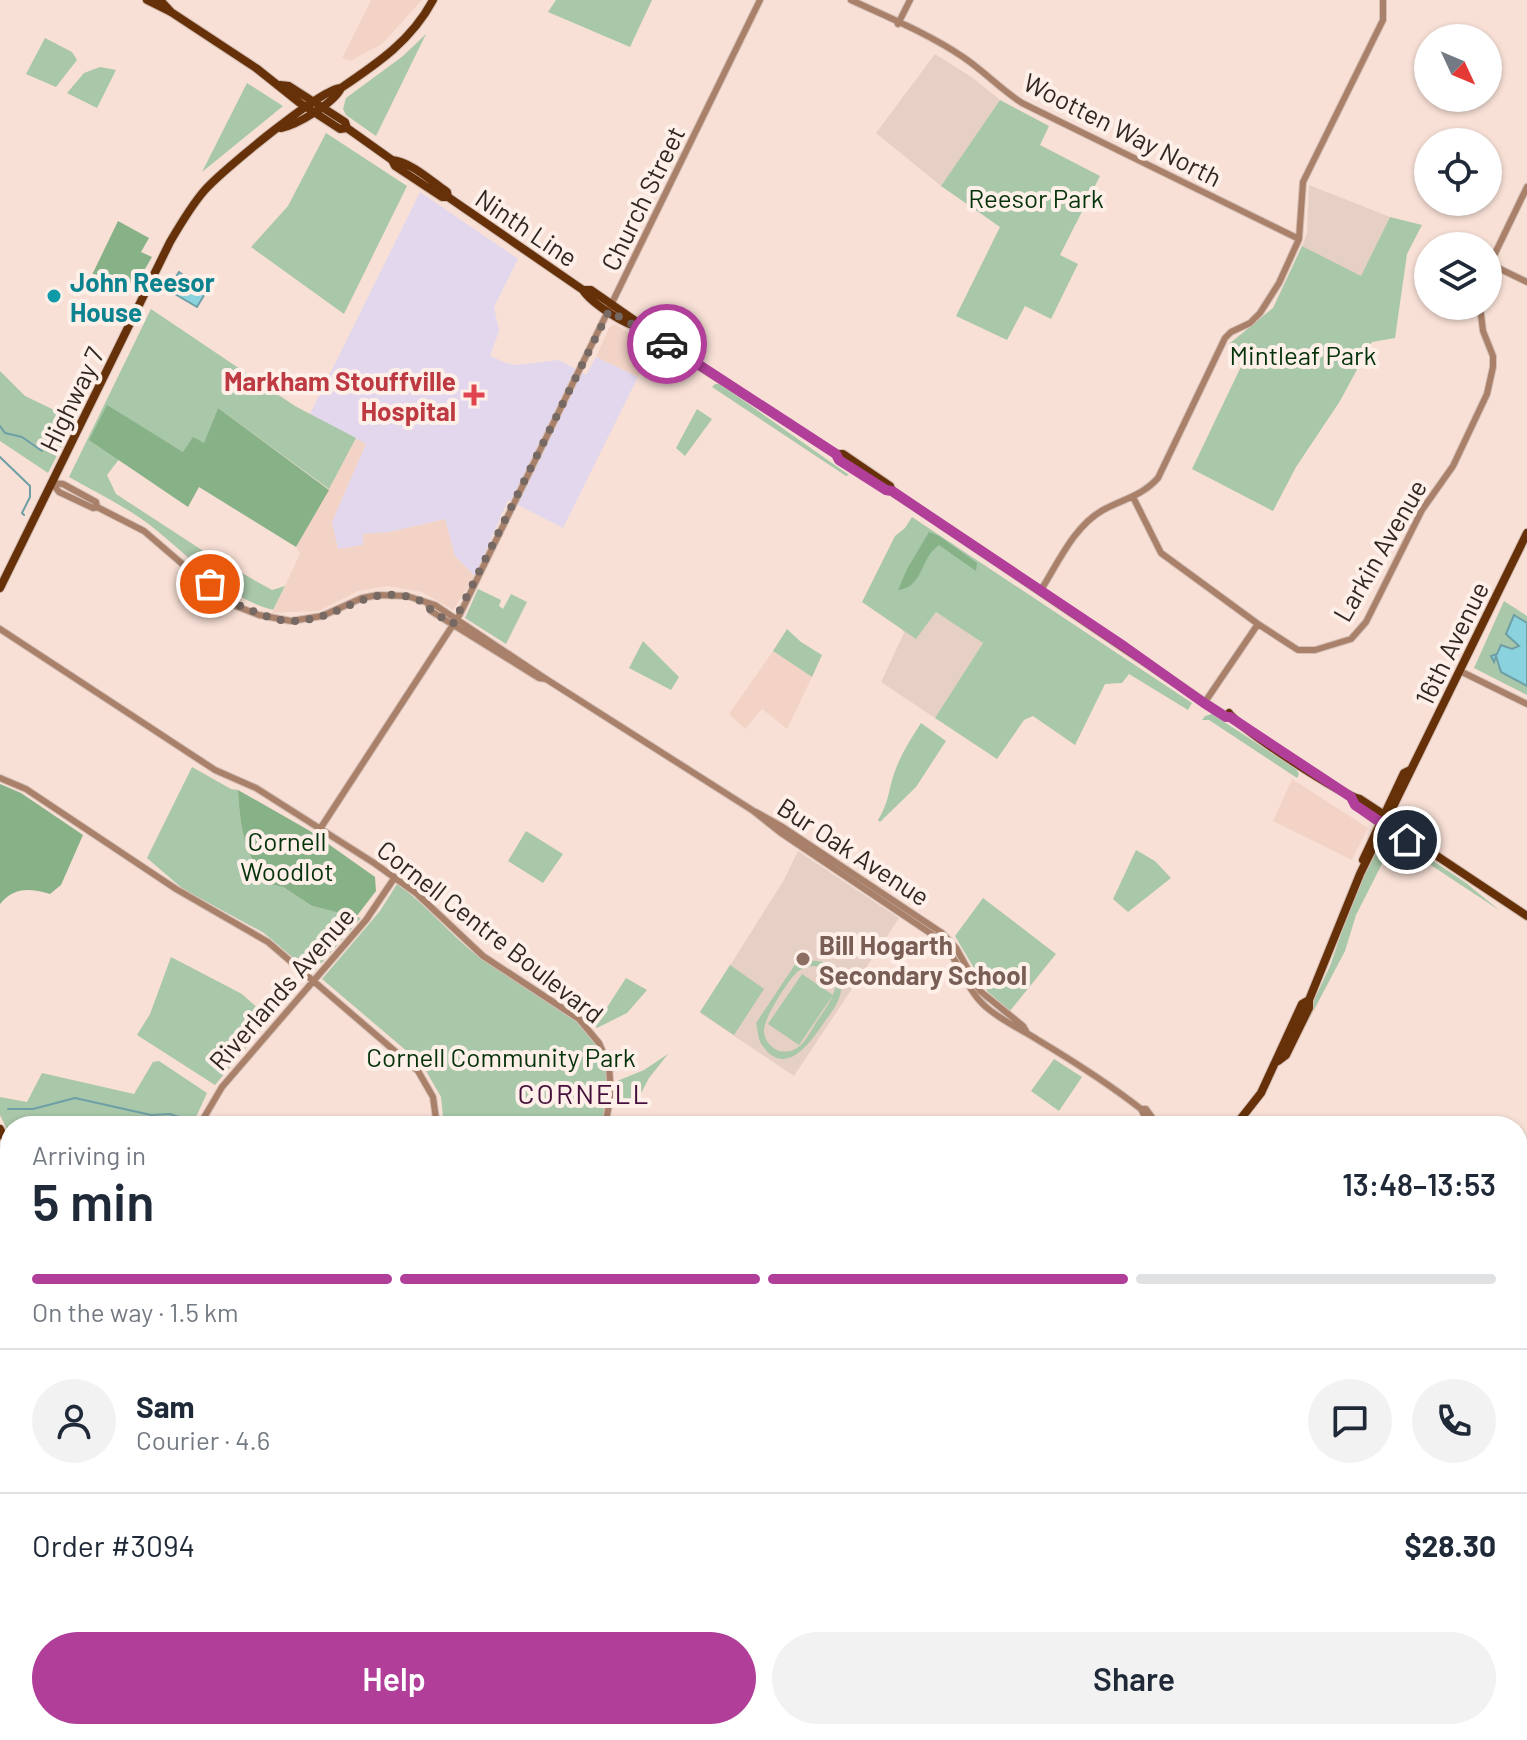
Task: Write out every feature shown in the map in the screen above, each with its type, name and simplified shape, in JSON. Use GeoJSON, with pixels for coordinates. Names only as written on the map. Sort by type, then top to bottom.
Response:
{"type":"FeatureCollection","features":[{"type":"Feature","properties":{"kind":"main road","name":"Ninth Line"},"geometry":{"type":"LineString","coordinates":[[147,0],[171,12],[279,85],[289,86],[313,107],[345,122],[347,128],[392,160],[399,160],[430,180],[447,192],[448,197],[583,290],[591,290],[610,308],[637,322],[836,454],[843,454],[890,486],[892,491],[1204,703],[1351,797],[1355,805],[1385,820],[1407,840],[1413,840],[1527,916]]}},
{"type":"Feature","properties":{"kind":"main road","name":"Ninth Line"},"geometry":{"type":"LineString","coordinates":[[160,0],[171,12]]}},
{"type":"Feature","properties":{"kind":"main road","name":"Highway 7"},"geometry":{"type":"LineString","coordinates":[[0,588],[172,239],[189,211],[204,191],[231,165],[280,128],[291,126],[313,107],[339,93],[341,88],[387,57],[410,36],[433,0]]}},
{"type":"Feature","properties":{"kind":"main road","name":"16th Avenue"},"geometry":{"type":"LineString","coordinates":[[1243,1116],[1278,1061],[1286,1055],[1309,1008],[1309,1000],[1360,874],[1527,533]]}},
{"type":"Feature","properties":{"kind":"main road","name":"Ninth Line"},"geometry":{"type":"LineString","coordinates":[[1186,688],[1229,713],[1230,717]]}},
{"type":"Feature","properties":{"kind":"street","name":"Church Street"},"geometry":{"type":"LineString","coordinates":[[320,829],[455,622],[760,0]]}},
{"type":"Feature","properties":{"kind":"street","name":"Wootten Way North"},"geometry":{"type":"LineString","coordinates":[[851,0],[946,46],[1022,103],[1299,239]]}},
{"type":"Feature","properties":{"kind":"street"},"geometry":{"type":"LineString","coordinates":[[898,24],[910,0]]}},
{"type":"Feature","properties":{"kind":"street"},"geometry":{"type":"LineString","coordinates":[[1041,590],[1077,533],[1089,520],[1147,489],[1158,478],[1225,338],[1250,323],[1276,288],[1299,239],[1303,182],[1383,20],[1383,0]]}},
{"type":"Feature","properties":{"kind":"street"},"geometry":{"type":"LineString","coordinates":[[1502,239],[1527,187]]}},
{"type":"Feature","properties":{"kind":"street"},"geometry":{"type":"LineString","coordinates":[[1502,271],[1527,282]]}},
{"type":"Feature","properties":{"kind":"street","name":"Larkin Avenue"},"geometry":{"type":"LineString","coordinates":[[1133,497],[1161,553],[1298,650],[1337,645],[1357,635],[1412,527],[1453,466],[1487,394],[1493,356],[1482,320]]}},
{"type":"Feature","properties":{"kind":"street","name":"Bur Oak Avenue"},"geometry":{"type":"LineString","coordinates":[[52,483],[59,492],[97,507],[154,539],[205,587],[228,603],[259,615],[291,621],[322,616],[362,598],[378,595],[407,596],[428,604],[431,611],[455,622],[515,664],[546,679],[752,810],[781,833],[936,937],[956,959],[974,994],[985,1007],[1152,1116]]}},
{"type":"Feature","properties":{"kind":"street"},"geometry":{"type":"LineString","coordinates":[[1207,699],[1258,624]]}},
{"type":"Feature","properties":{"kind":"street","name":"Cornell Centre Boulevard"},"geometry":{"type":"LineString","coordinates":[[0,629],[215,770],[256,788],[395,877],[421,897],[479,953],[572,1013],[589,1027],[604,1051],[611,1077],[607,1116]]}},
{"type":"Feature","properties":{"kind":"street"},"geometry":{"type":"LineString","coordinates":[[1460,671],[1527,704]]}},
{"type":"Feature","properties":{"kind":"street"},"geometry":{"type":"LineString","coordinates":[[0,778],[26,789],[176,889],[264,940],[418,1071],[433,1097],[436,1116]]}},
{"type":"Feature","properties":{"kind":"street","name":"Riverlands Avenue"},"geometry":{"type":"LineString","coordinates":[[205,1116],[222,1087],[366,920],[395,877]]}},
{"type":"Feature","properties":{"kind":"street","name":"Bur Oak Avenue"},"geometry":{"type":"LineString","coordinates":[[1141,1109],[1145,1116]]}},
{"type":"Feature","properties":{"kind":"shaded area"},"geometry":{"type":"Polygon","coordinates":[[[371,0],[422,0],[382,44],[350,61],[342,58],[371,0]]]}},
{"type":"Feature","properties":{"kind":"shaded area"},"geometry":{"type":"Polygon","coordinates":[[[935,54],[1000,100],[941,186],[876,133],[935,54]]]}},
{"type":"Feature","properties":{"kind":"shaded area"},"geometry":{"type":"Polygon","coordinates":[[[1309,185],[1390,217],[1361,277],[1302,246],[1307,233],[1309,185]]]}},
{"type":"Feature","properties":{"kind":"shaded area","name":"Markham Stouffville Hospital"},"geometry":{"type":"Polygon","coordinates":[[[420,192],[518,259],[494,307],[499,331],[490,356],[517,365],[559,360],[586,375],[596,357],[638,377],[563,528],[508,500],[475,576],[455,556],[445,519],[389,532],[363,534],[363,545],[338,549],[332,522],[366,444],[310,414],[420,192]]]}},
{"type":"Feature","properties":{"kind":"shaded area"},"geometry":{"type":"Polygon","coordinates":[[[615,324],[652,348],[638,377],[596,357],[609,328],[615,324]]]}},
{"type":"Feature","properties":{"kind":"shaded area"},"geometry":{"type":"Polygon","coordinates":[[[356,438],[366,444],[332,522],[362,534],[389,532],[446,519],[455,556],[475,576],[453,610],[422,592],[387,586],[358,591],[319,611],[272,613],[300,554],[296,547],[356,438]]]}},
{"type":"Feature","properties":{"kind":"shaded area"},"geometry":{"type":"Polygon","coordinates":[[[936,612],[983,643],[935,718],[881,682],[904,633],[901,628],[916,638],[936,612]]]}},
{"type":"Feature","properties":{"kind":"shaded area"},"geometry":{"type":"Polygon","coordinates":[[[773,651],[812,677],[787,729],[762,709],[745,729],[729,714],[773,651]]]}},
{"type":"Feature","properties":{"kind":"shaded area"},"geometry":{"type":"Polygon","coordinates":[[[1292,779],[1368,828],[1352,860],[1273,821],[1292,779]]]}},
{"type":"Feature","properties":{"kind":"shaded area","name":"Bill Hogarth Secondary School"},"geometry":{"type":"Polygon","coordinates":[[[798,851],[899,918],[794,1076],[700,1013],[784,880],[798,851]]]}},
{"type":"Feature","properties":{"kind":"green space"},"geometry":{"type":"Polygon","coordinates":[[[556,0],[652,0],[630,47],[548,12],[556,0]]]}},
{"type":"Feature","properties":{"kind":"green space"},"geometry":{"type":"Polygon","coordinates":[[[426,34],[376,136],[346,115],[343,109],[346,98],[403,56],[426,34]]]}},
{"type":"Feature","properties":{"kind":"green space"},"geometry":{"type":"Polygon","coordinates":[[[45,38],[72,52],[77,60],[56,87],[26,74],[45,38]]]}},
{"type":"Feature","properties":{"kind":"green space"},"geometry":{"type":"Polygon","coordinates":[[[100,67],[116,70],[97,108],[67,93],[84,73],[100,67]]]}},
{"type":"Feature","properties":{"kind":"green space"},"geometry":{"type":"Polygon","coordinates":[[[247,83],[283,106],[202,172],[247,83]]]}},
{"type":"Feature","properties":{"kind":"green space","name":"Reesor Park"},"geometry":{"type":"Polygon","coordinates":[[[1000,100],[1049,126],[1040,145],[1100,176],[1060,255],[1078,264],[1051,319],[1025,306],[1007,340],[956,316],[1000,227],[941,186],[1000,100]]]}},
{"type":"Feature","properties":{"kind":"green space"},"geometry":{"type":"Polygon","coordinates":[[[326,133],[407,186],[344,314],[251,247],[288,206],[326,133]]]}},
{"type":"Feature","properties":{"kind":"green space","name":"Mintleaf Park"},"geometry":{"type":"Polygon","coordinates":[[[1390,217],[1422,225],[1418,232],[1414,232],[1414,240],[1407,254],[1395,338],[1372,342],[1273,511],[1192,469],[1247,354],[1229,344],[1273,308],[1302,246],[1361,276],[1390,217]]]}},
{"type":"Feature","properties":{"kind":"green space"},"geometry":{"type":"Polygon","coordinates":[[[118,221],[149,238],[141,252],[152,257],[135,286],[114,275],[91,277],[118,221]]]}},
{"type":"Feature","properties":{"kind":"green space"},"geometry":{"type":"Polygon","coordinates":[[[151,309],[295,406],[356,438],[329,489],[218,408],[204,444],[183,452],[143,428],[107,475],[116,494],[208,554],[272,590],[285,586],[273,610],[220,584],[143,520],[69,477],[151,309]]]}},
{"type":"Feature","properties":{"kind":"green space"},"geometry":{"type":"Polygon","coordinates":[[[0,371],[25,396],[75,420],[48,473],[0,441],[0,371]]]}},
{"type":"Feature","properties":{"kind":"green space"},"geometry":{"type":"Polygon","coordinates":[[[720,384],[849,475],[846,476],[712,387],[720,384]]]}},
{"type":"Feature","properties":{"kind":"green space"},"geometry":{"type":"Polygon","coordinates":[[[107,405],[183,452],[193,437],[204,443],[218,408],[329,490],[296,547],[199,487],[188,507],[89,440],[107,405]]]}},
{"type":"Feature","properties":{"kind":"green space"},"geometry":{"type":"Polygon","coordinates":[[[697,409],[712,419],[685,456],[676,448],[697,409]]]}},
{"type":"Feature","properties":{"kind":"green space"},"geometry":{"type":"Polygon","coordinates":[[[912,517],[1192,703],[1188,710],[1129,674],[1122,683],[1105,684],[1075,745],[1033,716],[1024,720],[997,759],[935,718],[983,643],[936,612],[916,639],[862,602],[895,536],[912,517]]]}},
{"type":"Feature","properties":{"kind":"green space"},"geometry":{"type":"Polygon","coordinates":[[[929,532],[977,563],[976,571],[939,545],[913,584],[898,590],[907,569],[929,532]]]}},
{"type":"Feature","properties":{"kind":"green space"},"geometry":{"type":"Polygon","coordinates":[[[478,589],[501,600],[499,606],[503,609],[511,594],[527,602],[506,644],[465,618],[478,589]]]}},
{"type":"Feature","properties":{"kind":"green space"},"geometry":{"type":"Polygon","coordinates":[[[1504,601],[1527,616],[1527,695],[1474,668],[1504,601]]]}},
{"type":"Feature","properties":{"kind":"green space"},"geometry":{"type":"Polygon","coordinates":[[[787,629],[822,655],[812,677],[773,651],[787,629]]]}},
{"type":"Feature","properties":{"kind":"green space"},"geometry":{"type":"Polygon","coordinates":[[[643,641],[679,677],[671,690],[629,668],[643,641]]]}},
{"type":"Feature","properties":{"kind":"green space"},"geometry":{"type":"Polygon","coordinates":[[[1212,714],[1296,769],[1299,774],[1297,778],[1209,720],[1202,720],[1212,714]]]}},
{"type":"Feature","properties":{"kind":"green space"},"geometry":{"type":"Polygon","coordinates":[[[921,723],[946,741],[916,787],[880,822],[878,820],[898,763],[921,723]]]}},
{"type":"Feature","properties":{"kind":"green space"},"geometry":{"type":"Polygon","coordinates":[[[192,767],[238,790],[245,840],[254,862],[269,884],[283,887],[312,906],[361,918],[312,974],[264,933],[183,889],[147,858],[192,767]]]}},
{"type":"Feature","properties":{"kind":"green space"},"geometry":{"type":"Polygon","coordinates":[[[0,784],[21,793],[83,835],[61,885],[50,894],[22,890],[11,894],[0,904],[0,784]]]}},
{"type":"Feature","properties":{"kind":"green space","name":"Cornell Woodlot"},"geometry":{"type":"Polygon","coordinates":[[[238,790],[310,831],[375,877],[376,891],[356,917],[312,906],[283,887],[269,884],[254,862],[245,840],[238,790]]]}},
{"type":"Feature","properties":{"kind":"green space"},"geometry":{"type":"Polygon","coordinates":[[[526,831],[563,854],[543,883],[508,861],[526,831]]]}},
{"type":"Feature","properties":{"kind":"green space"},"geometry":{"type":"Polygon","coordinates":[[[1390,836],[1396,836],[1466,883],[1499,910],[1414,854],[1404,867],[1386,856],[1356,915],[1345,951],[1305,1027],[1303,1024],[1330,966],[1357,888],[1384,839],[1387,837],[1393,849],[1397,847],[1390,836]]]}},
{"type":"Feature","properties":{"kind":"green space"},"geometry":{"type":"Polygon","coordinates":[[[1136,850],[1155,861],[1171,878],[1128,912],[1113,899],[1136,850]]]}},
{"type":"Feature","properties":{"kind":"green space","name":"Cornell Community Park"},"geometry":{"type":"Polygon","coordinates":[[[397,884],[479,957],[540,994],[579,1023],[594,1040],[605,1060],[610,1084],[606,1116],[443,1116],[441,1097],[422,1064],[322,979],[380,911],[397,884]]]}},
{"type":"Feature","properties":{"kind":"green space"},"geometry":{"type":"Polygon","coordinates":[[[983,898],[1056,954],[1010,1011],[988,992],[955,936],[983,898]]]}},
{"type":"Feature","properties":{"kind":"green space"},"geometry":{"type":"Polygon","coordinates":[[[171,957],[242,994],[270,1019],[215,1085],[137,1035],[150,1014],[171,957]]]}},
{"type":"Feature","properties":{"kind":"green space"},"geometry":{"type":"Polygon","coordinates":[[[800,957],[826,963],[836,971],[841,985],[838,1000],[811,1040],[796,1054],[779,1059],[771,1055],[760,1042],[756,1023],[800,957]],[[815,966],[801,969],[782,992],[764,1026],[766,1039],[773,1048],[786,1052],[793,1050],[808,1036],[835,989],[833,975],[815,966]]]}},
{"type":"Feature","properties":{"kind":"green space"},"geometry":{"type":"Polygon","coordinates":[[[730,965],[764,989],[734,1035],[700,1012],[730,965]]]}},
{"type":"Feature","properties":{"kind":"green space"},"geometry":{"type":"Polygon","coordinates":[[[802,974],[833,995],[799,1045],[768,1024],[802,974]]]}},
{"type":"Feature","properties":{"kind":"green space"},"geometry":{"type":"Polygon","coordinates":[[[626,978],[647,990],[627,1013],[597,1028],[595,1026],[626,978]]]}},
{"type":"Feature","properties":{"kind":"green space"},"geometry":{"type":"Polygon","coordinates":[[[668,1054],[649,1078],[636,1103],[616,1101],[617,1081],[644,1070],[668,1054]]]}},
{"type":"Feature","properties":{"kind":"green space"},"geometry":{"type":"Polygon","coordinates":[[[1054,1059],[1082,1077],[1059,1111],[1031,1091],[1054,1059]]]}},
{"type":"Feature","properties":{"kind":"green space"},"geometry":{"type":"Polygon","coordinates":[[[159,1061],[207,1093],[197,1116],[0,1115],[0,1097],[27,1102],[42,1073],[134,1094],[153,1062],[159,1061]]]}},
{"type":"Feature","properties":{"kind":"water"},"geometry":{"type":"Polygon","coordinates":[[[179,272],[206,292],[197,307],[168,290],[179,272]]]}},
{"type":"Feature","properties":{"kind":"water"},"geometry":{"type":"Polygon","coordinates":[[[1514,615],[1527,623],[1527,686],[1501,672],[1496,656],[1494,662],[1491,656],[1497,654],[1501,645],[1512,649],[1519,646],[1506,634],[1514,615]]]}},
{"type":"Feature","properties":{"kind":"waterway"},"geometry":{"type":"LineString","coordinates":[[0,426],[5,433],[22,437],[42,451]]}},
{"type":"Feature","properties":{"kind":"waterway"},"geometry":{"type":"LineString","coordinates":[[0,457],[30,486],[24,515]]}},
{"type":"Feature","properties":{"kind":"waterway"},"geometry":{"type":"LineString","coordinates":[[8,1109],[33,1109],[75,1098],[151,1115],[176,1116]]}},
{"type":"Feature","properties":{"kind":"way so far"},"geometry":{"type":"LineString","coordinates":[[210,584],[201,580],[205,587],[228,603],[274,619],[308,620],[362,598],[394,594],[428,604],[431,611],[453,624],[609,311],[667,344]]}},
{"type":"Feature","properties":{"kind":"place","name":"John Reesor House"},"geometry":{"type":"Point","coordinates":[54,296]}},
{"type":"Feature","properties":{"kind":"place","name":"Markham Stouffville Hospital"},"geometry":{"type":"Point","coordinates":[474,395]}},
{"type":"Feature","properties":{"kind":"place","name":"Bill Hogarth Secondary School"},"geometry":{"type":"Point","coordinates":[803,959]}},
{"type":"Feature","properties":{"kind":"district","name":"CORNELL"},"geometry":{"type":"Point","coordinates":[584,1093]}},
{"type":"Feature","properties":{"kind":"route"},"geometry":{"type":"LineString","coordinates":[[667,344],[836,454],[839,460],[892,491],[1204,703],[1351,797],[1355,805],[1407,840]]}}]}
